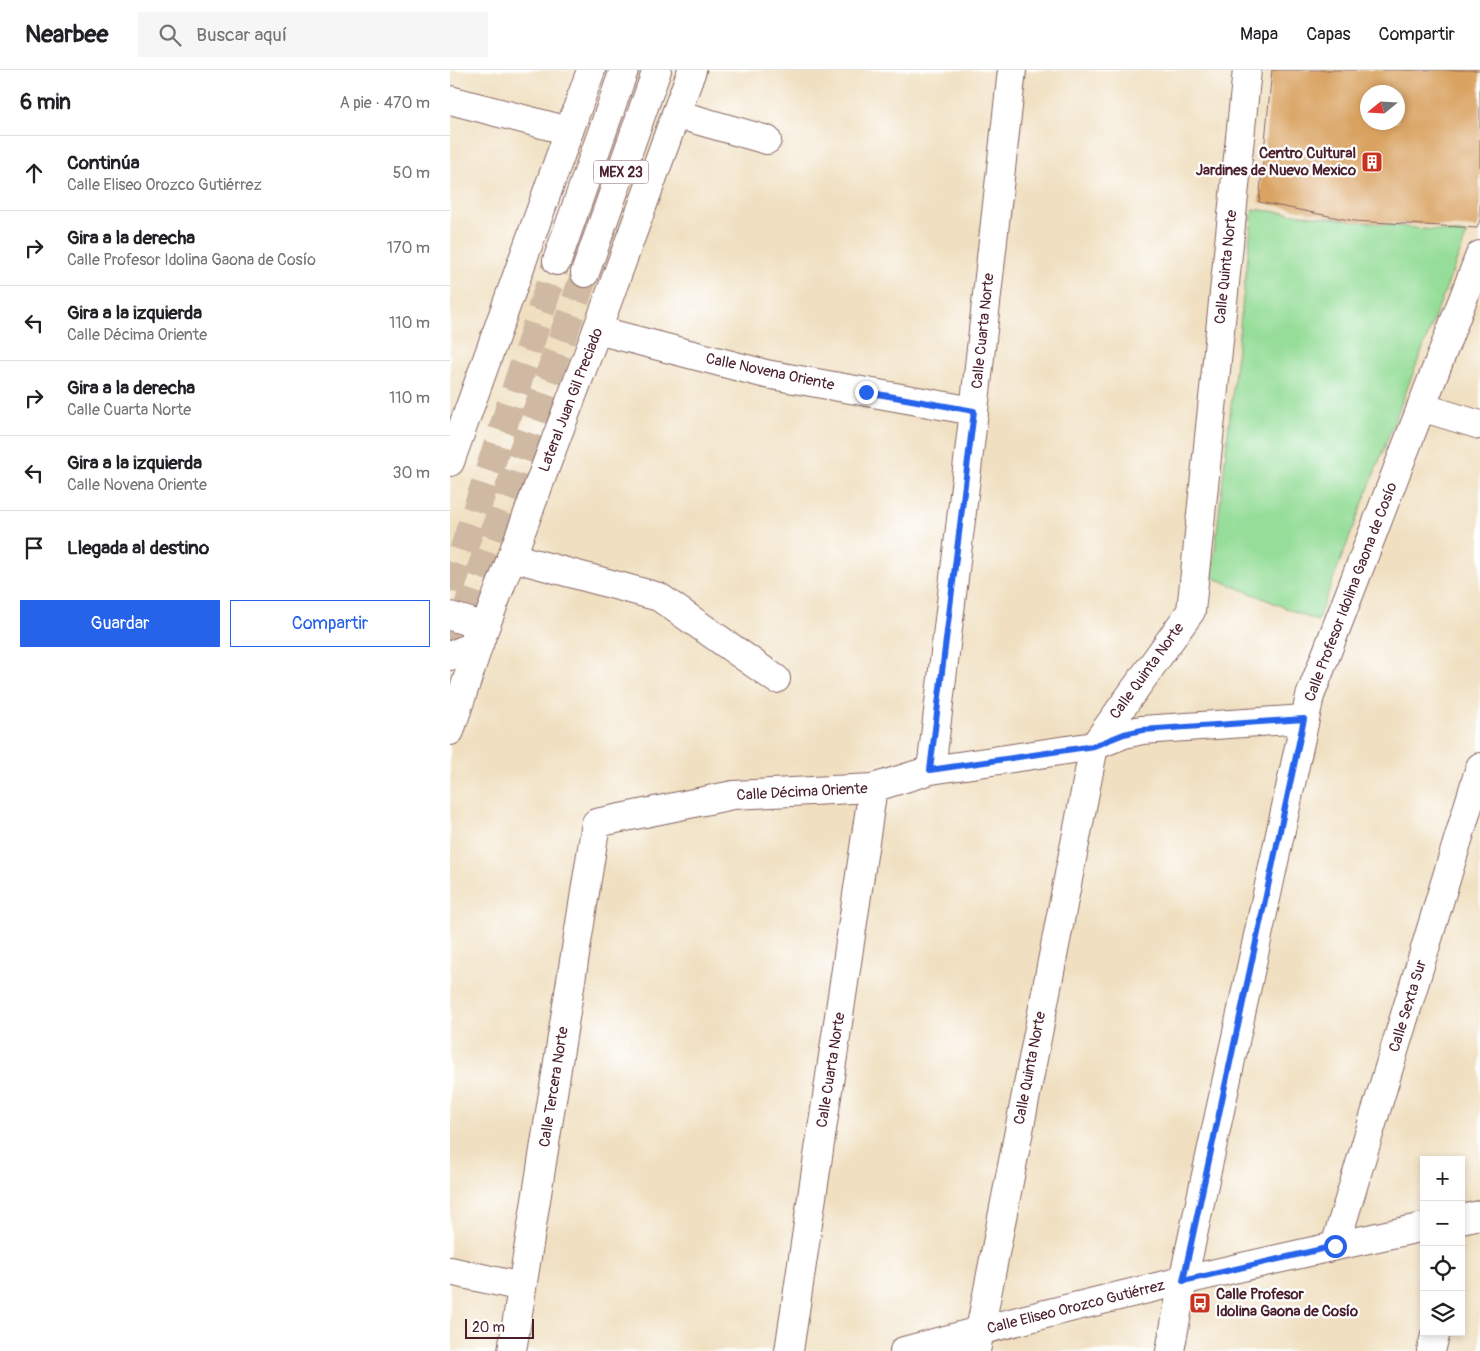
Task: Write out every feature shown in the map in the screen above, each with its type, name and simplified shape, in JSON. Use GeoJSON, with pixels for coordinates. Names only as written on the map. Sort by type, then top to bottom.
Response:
{"type":"FeatureCollection","features":[{"type":"Feature","properties":{"kind":"street"},"geometry":{"type":"LineString","coordinates":[[450,462],[591,70]]}},
{"type":"Feature","properties":{"kind":"street","name":"MEX 23"},"geometry":{"type":"LineString","coordinates":[[557,261],[624,70]]}},
{"type":"Feature","properties":{"kind":"street","name":"MEX 23"},"geometry":{"type":"LineString","coordinates":[[586,273],[657,70]]}},
{"type":"Feature","properties":{"kind":"street","name":"Lateral Juan Gil Preciado"},"geometry":{"type":"LineString","coordinates":[[450,731],[480,641],[598,330],[692,70]]}},
{"type":"Feature","properties":{"kind":"street","name":"Calle Cuarta Norte"},"geometry":{"type":"LineString","coordinates":[[930,770],[974,411],[1012,70]]}},
{"type":"Feature","properties":{"kind":"street","name":"Calle Quinta Norte"},"geometry":{"type":"LineString","coordinates":[[977,1341],[1094,746],[1190,611],[1247,70]]}},
{"type":"Feature","properties":{"kind":"street"},"geometry":{"type":"LineString","coordinates":[[450,100],[569,131]]}},
{"type":"Feature","properties":{"kind":"street"},"geometry":{"type":"LineString","coordinates":[[676,114],[767,140]]}},
{"type":"Feature","properties":{"kind":"street","name":"Calle Profesor Idolina Gaona de Cosío"},"geometry":{"type":"LineString","coordinates":[[1170,1351],[1183,1281],[1304,719],[1319,673],[1480,255]]}},
{"type":"Feature","properties":{"kind":"street","name":"Calle Novena Oriente"},"geometry":{"type":"LineString","coordinates":[[598,330],[766,374],[974,411]]}},
{"type":"Feature","properties":{"kind":"street"},"geometry":{"type":"LineString","coordinates":[[1421,407],[1480,425]]}},
{"type":"Feature","properties":{"kind":"street"},"geometry":{"type":"LineString","coordinates":[[511,557],[659,597],[776,679]]}},
{"type":"Feature","properties":{"kind":"street"},"geometry":{"type":"LineString","coordinates":[[450,616],[470,622],[480,641],[450,656]]}},
{"type":"Feature","properties":{"kind":"street","name":"Calle Décima Oriente"},"geometry":{"type":"LineString","coordinates":[[596,823],[733,795],[873,788],[930,770],[1094,746],[1124,734],[1142,730],[1304,719]]}},
{"type":"Feature","properties":{"kind":"street","name":"Calle Sexta Sur"},"geometry":{"type":"LineString","coordinates":[[1335,1246],[1480,767]]}},
{"type":"Feature","properties":{"kind":"street","name":"Calle Cuarta Norte"},"geometry":{"type":"LineString","coordinates":[[789,1351],[873,788]]}},
{"type":"Feature","properties":{"kind":"street","name":"Calle Tercera Norte"},"geometry":{"type":"LineString","coordinates":[[512,1351],[596,823]]}},
{"type":"Feature","properties":{"kind":"street","name":"Calle Eliseo Orozco Gutiérrez"},"geometry":{"type":"LineString","coordinates":[[904,1351],[977,1341],[1183,1281],[1420,1228]]}},
{"type":"Feature","properties":{"kind":"street"},"geometry":{"type":"LineString","coordinates":[[450,1271],[522,1287]]}},
{"type":"Feature","properties":{"kind":"street"},"geometry":{"type":"LineString","coordinates":[[1431,1351],[1435,1336]]}},
{"type":"Feature","properties":{"kind":"green space"},"geometry":{"type":"Polygon","coordinates":[[[1253,209],[1467,234],[1317,621],[1212,577],[1253,209]]]}},
{"type":"Feature","properties":{"kind":"building","name":"Centro Cultural Jardines de Nuevo Mexico"},"geometry":{"type":"Polygon","coordinates":[[[1272,70],[1480,70],[1480,220],[1477,228],[1354,221],[1259,202],[1272,70]]]}},
{"type":"Feature","properties":{"kind":"tunnel"},"geometry":{"type":"LineString","coordinates":[[450,591],[557,261]]}},
{"type":"Feature","properties":{"kind":"tunnel"},"geometry":{"type":"LineString","coordinates":[[450,657],[585,273]]}},
{"type":"Feature","properties":{"kind":"place","name":"Centro Cultural Jardines de Nuevo Mexico"},"geometry":{"type":"Point","coordinates":[1372,162]}},
{"type":"Feature","properties":{"kind":"place","name":"Calle Profesor Idolina Gaona de Cosío"},"geometry":{"type":"Point","coordinates":[1200,1303]}},
{"type":"Feature","properties":{"kind":"route"},"geometry":{"type":"LineString","coordinates":[[866,392],[974,411],[930,770],[1094,746],[1124,734],[1142,730],[1304,719],[1183,1281],[1335,1246]]}}]}
